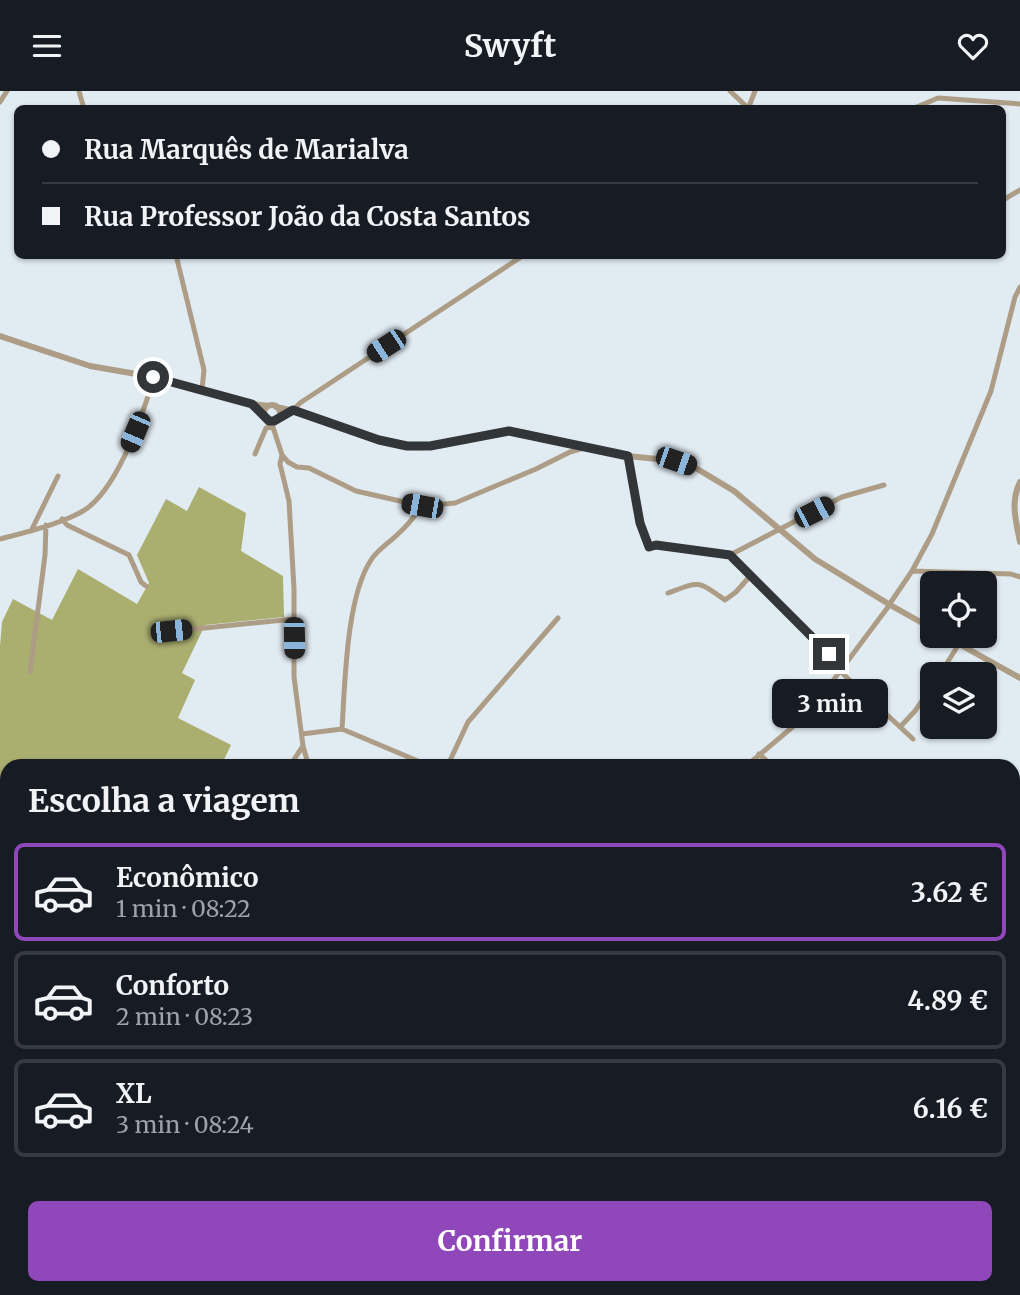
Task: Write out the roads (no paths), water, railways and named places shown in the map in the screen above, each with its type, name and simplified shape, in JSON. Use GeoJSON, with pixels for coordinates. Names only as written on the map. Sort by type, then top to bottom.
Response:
{"type":"FeatureCollection","features":[{"type":"Feature","properties":{"kind":"street"},"geometry":{"type":"LineString","coordinates":[[0,101],[8,91]]}},
{"type":"Feature","properties":{"kind":"street"},"geometry":{"type":"LineString","coordinates":[[730,91],[745,105]]}},
{"type":"Feature","properties":{"kind":"street"},"geometry":{"type":"LineString","coordinates":[[921,105],[938,98],[1020,104]]}},
{"type":"Feature","properties":{"kind":"street"},"geometry":{"type":"LineString","coordinates":[[177,259],[204,370],[202,390]]}},
{"type":"Feature","properties":{"kind":"street"},"geometry":{"type":"LineString","coordinates":[[255,454],[266,428],[279,417],[518,259]]}},
{"type":"Feature","properties":{"kind":"street"},"geometry":{"type":"LineString","coordinates":[[754,759],[808,714],[912,571],[932,534],[991,391],[1015,297],[1020,287]]}},
{"type":"Feature","properties":{"kind":"street"},"geometry":{"type":"LineString","coordinates":[[0,336],[90,366],[153,377],[252,404],[293,410],[379,440],[407,446],[430,446],[509,431],[628,456],[676,461],[694,467],[734,491],[815,559],[920,622]]}},
{"type":"Feature","properties":{"kind":"street"},"geometry":{"type":"LineString","coordinates":[[0,539],[31,531],[90,507],[102,493],[126,452],[144,412],[153,377]]}},
{"type":"Feature","properties":{"kind":"street"},"geometry":{"type":"LineString","coordinates":[[252,404],[272,424],[282,455],[288,462],[297,467],[309,468],[356,491],[422,506],[455,503],[587,447]]}},
{"type":"Feature","properties":{"kind":"street"},"geometry":{"type":"LineString","coordinates":[[264,414],[272,407]]}},
{"type":"Feature","properties":{"kind":"street"},"geometry":{"type":"LineString","coordinates":[[272,407],[279,412],[279,417]]}},
{"type":"Feature","properties":{"kind":"street"},"geometry":{"type":"LineString","coordinates":[[282,455],[280,464],[289,501],[294,677],[307,759]]}},
{"type":"Feature","properties":{"kind":"street"},"geometry":{"type":"LineString","coordinates":[[628,456],[640,523],[649,547],[656,545],[730,555],[842,497],[884,485]]}},
{"type":"Feature","properties":{"kind":"street"},"geometry":{"type":"LineString","coordinates":[[31,531],[58,476]]}},
{"type":"Feature","properties":{"kind":"street"},"geometry":{"type":"LineString","coordinates":[[1020,482],[1014,494],[1020,542]]}},
{"type":"Feature","properties":{"kind":"street"},"geometry":{"type":"LineString","coordinates":[[342,730],[346,668],[360,583],[373,556],[398,534],[422,506]]}},
{"type":"Feature","properties":{"kind":"street"},"geometry":{"type":"LineString","coordinates":[[62,519],[67,525],[129,555],[141,582],[146,586]]}},
{"type":"Feature","properties":{"kind":"street"},"geometry":{"type":"LineString","coordinates":[[30,671],[45,555],[46,525]]}},
{"type":"Feature","properties":{"kind":"street"},"geometry":{"type":"LineString","coordinates":[[730,555],[913,739]]}},
{"type":"Feature","properties":{"kind":"street"},"geometry":{"type":"LineString","coordinates":[[1011,574],[1020,570]]}},
{"type":"Feature","properties":{"kind":"street"},"geometry":{"type":"LineString","coordinates":[[912,571],[1011,574],[1020,577]]}},
{"type":"Feature","properties":{"kind":"street"},"geometry":{"type":"LineString","coordinates":[[668,593],[697,583],[725,600],[750,576]]}},
{"type":"Feature","properties":{"kind":"street"},"geometry":{"type":"LineString","coordinates":[[451,759],[468,722],[558,618]]}},
{"type":"Feature","properties":{"kind":"street"},"geometry":{"type":"LineString","coordinates":[[165,632],[294,619]]}},
{"type":"Feature","properties":{"kind":"street"},"geometry":{"type":"LineString","coordinates":[[966,648],[1020,678]]}},
{"type":"Feature","properties":{"kind":"street"},"geometry":{"type":"LineString","coordinates":[[900,727],[920,704]]}},
{"type":"Feature","properties":{"kind":"street"},"geometry":{"type":"LineString","coordinates":[[302,734],[342,730],[413,759]]}},
{"type":"Feature","properties":{"kind":"street"},"geometry":{"type":"LineString","coordinates":[[294,759],[303,746]]}},
{"type":"Feature","properties":{"kind":"street"},"geometry":{"type":"LineString","coordinates":[[760,754],[765,759]]}}]}
